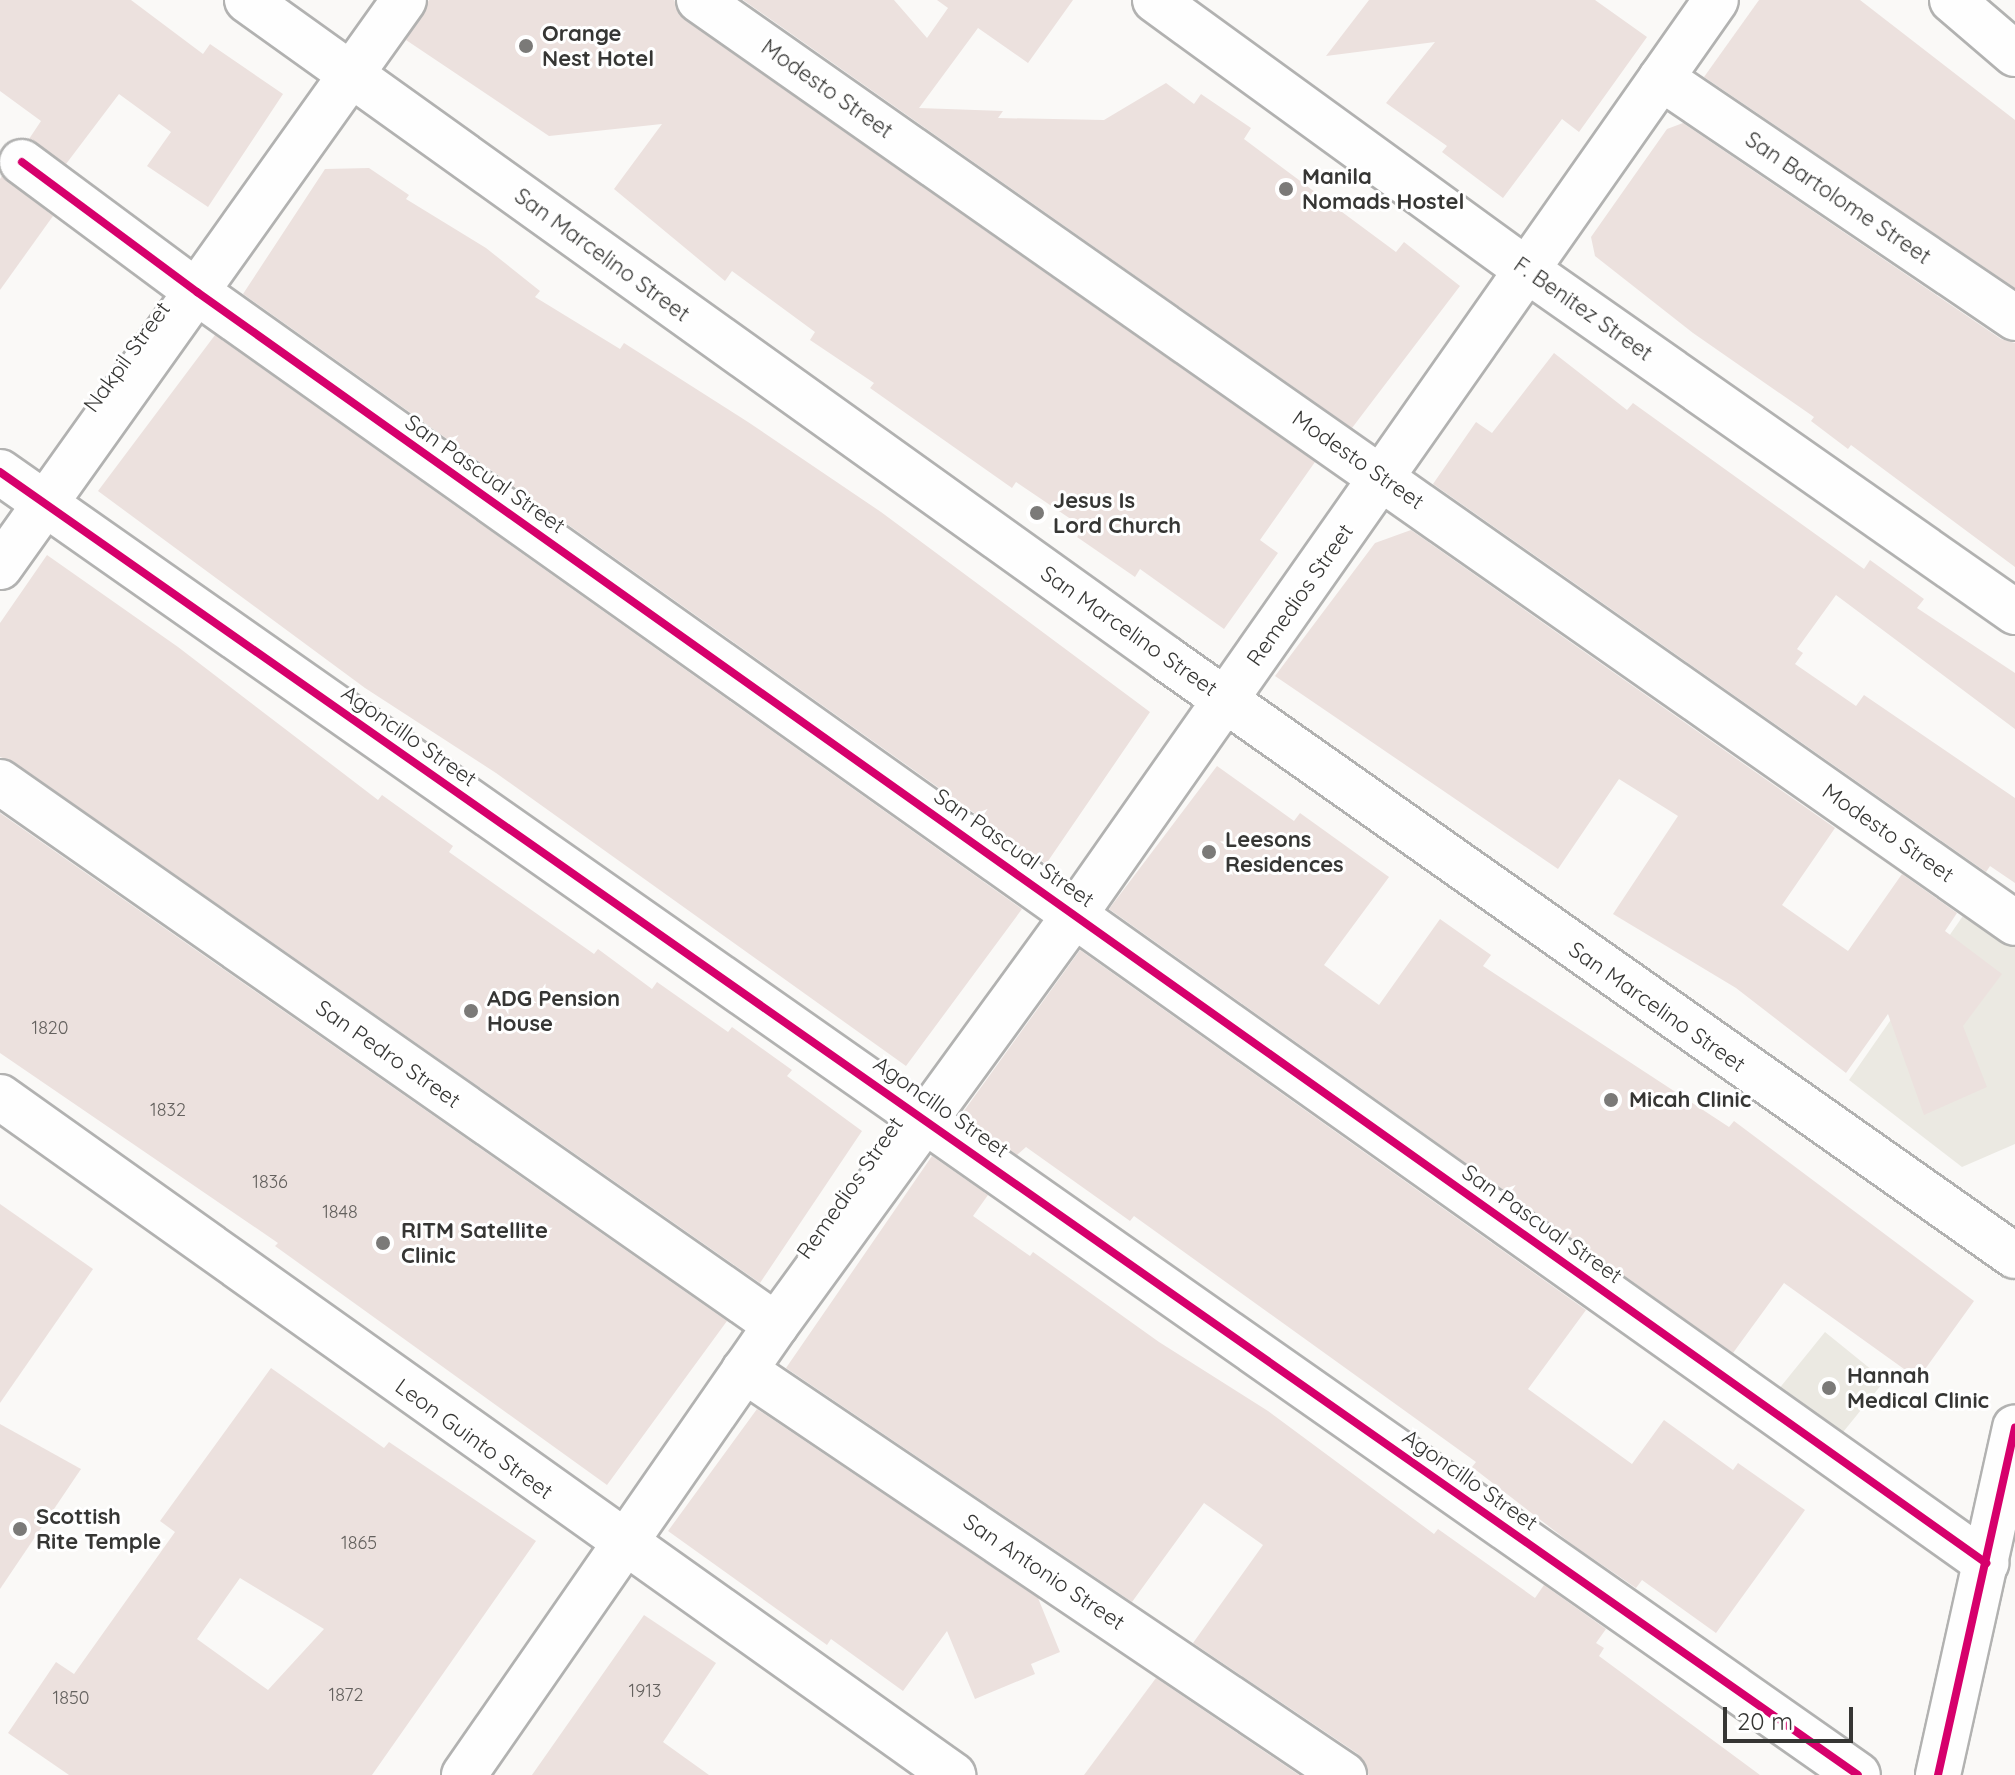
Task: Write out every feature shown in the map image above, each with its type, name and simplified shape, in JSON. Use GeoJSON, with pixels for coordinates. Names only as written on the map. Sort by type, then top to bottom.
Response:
{"type":"FeatureCollection","features":[{"type":"Feature","properties":{"kind":"street","name":"San Marcelino Street"},"geometry":{"type":"LineString","coordinates":[[247,0],[1226,700],[2015,1256]]}},
{"type":"Feature","properties":{"kind":"street","name":"Nakpil Street"},"geometry":{"type":"LineString","coordinates":[[0,567],[404,0]]}},
{"type":"Feature","properties":{"kind":"street","name":"Modesto Street"},"geometry":{"type":"LineString","coordinates":[[699,0],[2015,923]]}},
{"type":"Feature","properties":{"kind":"street","name":"F. Benitez Street"},"geometry":{"type":"LineString","coordinates":[[1155,0],[1527,270],[2015,612]]}},
{"type":"Feature","properties":{"kind":"street","name":"Remedios Street"},"geometry":{"type":"LineString","coordinates":[[464,1775],[923,1116],[1075,914],[1716,0]]}},
{"type":"Feature","properties":{"kind":"street"},"geometry":{"type":"LineString","coordinates":[[1952,0],[2015,54]]}},
{"type":"Feature","properties":{"kind":"street","name":"San Bartolome Street"},"geometry":{"type":"LineString","coordinates":[[1661,78],[2015,318]]}},
{"type":"Feature","properties":{"kind":"street","name":"San Pascual Street"},"geometry":{"type":"LineString","coordinates":[[22,162],[197,292],[1986,1563]]}},
{"type":"Feature","properties":{"kind":"street","name":"Agoncillo Street"},"geometry":{"type":"LineString","coordinates":[[0,472],[923,1116],[1858,1775]]}},
{"type":"Feature","properties":{"kind":"street","name":"San Pedro Street"},"geometry":{"type":"LineString","coordinates":[[0,782],[776,1325]]}},
{"type":"Feature","properties":{"kind":"street","name":"Leon Guinto Street"},"geometry":{"type":"LineString","coordinates":[[0,1097],[623,1545],[953,1775]]}},
{"type":"Feature","properties":{"kind":"street","name":"San Antonio Street"},"geometry":{"type":"LineString","coordinates":[[744,1370],[1344,1775]]}},
{"type":"Feature","properties":{"kind":"street"},"geometry":{"type":"LineString","coordinates":[[1938,1775],[2015,1427]]}},
{"type":"Feature","properties":{"kind":"shaded area"},"geometry":{"type":"Polygon","coordinates":[[[1965,913],[2015,942],[2015,1144],[1962,1167],[1849,1080],[1965,913]]]}},
{"type":"Feature","properties":{"kind":"shaded area","name":"Hannah Medical Clinic"},"geometry":{"type":"Polygon","coordinates":[[[1825,1332],[1885,1380],[1833,1444],[1773,1396],[1825,1332]]]}},
{"type":"Feature","properties":{"kind":"building"},"geometry":{"type":"Polygon","coordinates":[[[0,0],[131,0],[203,54],[210,44],[283,94],[208,207],[147,166],[171,132],[119,94],[66,164],[29,139],[41,121],[0,91],[0,0]]]}},
{"type":"Feature","properties":{"kind":"building"},"geometry":{"type":"Polygon","coordinates":[[[429,0],[674,0],[685,20],[1315,462],[1260,540],[1278,553],[1224,629],[1140,569],[1135,577],[1077,537],[1084,528],[1016,482],[1012,488],[870,388],[874,383],[810,340],[815,332],[732,271],[725,281],[614,189],[662,124],[549,136],[406,40],[429,0]]]}},
{"type":"Feature","properties":{"kind":"building"},"geometry":{"type":"Polygon","coordinates":[[[743,0],[894,0],[927,38],[948,8],[937,0],[1073,0],[1028,63],[978,28],[919,108],[1003,111],[998,118],[1104,120],[1166,83],[1194,104],[1201,94],[1251,128],[1244,139],[1315,192],[1396,252],[1404,242],[1460,286],[1352,428],[743,0]]]}},
{"type":"Feature","properties":{"kind":"building"},"geometry":{"type":"Polygon","coordinates":[[[1369,0],[1595,0],[1647,37],[1579,132],[1562,119],[1503,198],[1442,152],[1447,146],[1386,103],[1435,42],[1326,56],[1369,0]]]}},
{"type":"Feature","properties":{"kind":"building"},"geometry":{"type":"Polygon","coordinates":[[[1759,0],[1860,0],[2015,120],[2015,288],[1704,77],[1759,0]]]}},
{"type":"Feature","properties":{"kind":"building"},"geometry":{"type":"Polygon","coordinates":[[[1683,123],[2001,339],[2015,343],[2015,567],[1851,445],[1848,449],[1811,421],[1814,417],[1693,333],[1595,256],[1591,237],[1667,129],[1683,123]]]}},
{"type":"Feature","properties":{"kind":"building"},"geometry":{"type":"Polygon","coordinates":[[[369,168],[409,195],[406,199],[486,248],[540,291],[535,297],[620,349],[624,343],[748,422],[881,512],[1150,712],[1046,864],[243,294],[325,169],[369,168]]]}},
{"type":"Feature","properties":{"kind":"building"},"geometry":{"type":"Polygon","coordinates":[[[2,176],[53,216],[0,290],[0,179],[2,176]]]}},
{"type":"Feature","properties":{"kind":"building"},"geometry":{"type":"Polygon","coordinates":[[[215,335],[1022,909],[906,1066],[496,773],[365,688],[98,491],[215,335]]]}},
{"type":"Feature","properties":{"kind":"building"},"geometry":{"type":"Polygon","coordinates":[[[1554,353],[1627,410],[1633,403],[1864,569],[1870,560],[1924,599],[1917,608],[2015,673],[2015,729],[1836,595],[1797,649],[1803,653],[1795,664],[1856,706],[1864,695],[2015,798],[2015,883],[1990,866],[1986,872],[1433,484],[1476,422],[1492,433],[1554,353]]]}},
{"type":"Feature","properties":{"kind":"building"},"geometry":{"type":"Polygon","coordinates":[[[1411,530],[1835,828],[1782,905],[1848,951],[1902,874],[1957,913],[1945,931],[2002,974],[1963,1026],[1987,1087],[1924,1115],[1888,1014],[1846,1073],[1736,988],[1613,914],[1678,816],[1619,779],[1558,869],[1275,676],[1375,543],[1411,530]]]}},
{"type":"Feature","properties":{"kind":"building"},"geometry":{"type":"Polygon","coordinates":[[[47,555],[178,647],[378,800],[382,795],[453,846],[449,852],[594,954],[598,949],[652,989],[657,982],[728,1032],[732,1027],[792,1070],[787,1076],[862,1131],[760,1283],[14,762],[0,757],[0,623],[47,555]]]}},
{"type":"Feature","properties":{"kind":"building"},"geometry":{"type":"Polygon","coordinates":[[[1217,766],[1294,821],[1300,813],[1389,877],[1324,965],[1379,1005],[1440,919],[1491,955],[1483,966],[1729,1127],[1734,1121],[1974,1301],[1918,1379],[1784,1283],[1733,1353],[1109,909],[1217,766]]]}},
{"type":"Feature","properties":{"kind":"building"},"geometry":{"type":"Polygon","coordinates":[[[0,813],[727,1321],[607,1485],[275,1246],[278,1243],[0,1053],[0,813]]]}},
{"type":"Feature","properties":{"kind":"building"},"geometry":{"type":"Polygon","coordinates":[[[1080,950],[1586,1310],[1528,1389],[1632,1464],[1664,1420],[1733,1470],[1738,1463],[1805,1510],[1716,1633],[1642,1580],[1636,1588],[1573,1545],[1472,1467],[1476,1462],[1134,1216],[1130,1221],[1026,1147],[1017,1155],[961,1115],[1080,950]]]}},
{"type":"Feature","properties":{"kind":"building"},"geometry":{"type":"Polygon","coordinates":[[[932,1156],[988,1195],[973,1216],[1030,1256],[1033,1252],[1159,1342],[1268,1411],[1434,1534],[1438,1529],[1535,1598],[1544,1585],[1606,1629],[1596,1643],[1604,1648],[1599,1656],[1760,1775],[1369,1775],[1358,1754],[1193,1643],[1263,1545],[1204,1503],[1132,1602],[786,1368],[932,1156]]]}},
{"type":"Feature","properties":{"kind":"building"},"geometry":{"type":"Polygon","coordinates":[[[0,1204],[93,1269],[0,1403],[0,1204]]]}},
{"type":"Feature","properties":{"kind":"building"},"geometry":{"type":"Polygon","coordinates":[[[271,1368],[384,1448],[389,1442],[536,1541],[372,1775],[69,1775],[8,1733],[56,1662],[74,1674],[175,1532],[160,1521],[271,1368]],[[240,1578],[197,1639],[268,1690],[324,1629],[240,1578]]]}},
{"type":"Feature","properties":{"kind":"building"},"geometry":{"type":"Polygon","coordinates":[[[757,1409],[1038,1598],[1060,1652],[1031,1664],[1035,1674],[975,1699],[947,1631],[903,1691],[831,1639],[827,1645],[668,1531],[757,1409]]]}},
{"type":"Feature","properties":{"kind":"building","name":"Scottish Rite Temple"},"geometry":{"type":"Polygon","coordinates":[[[0,1424],[81,1469],[0,1589],[0,1424]]]}},
{"type":"Feature","properties":{"kind":"building"},"geometry":{"type":"Polygon","coordinates":[[[644,1615],[716,1663],[663,1742],[709,1775],[532,1775],[644,1615]]]}},
{"type":"Feature","properties":{"kind":"building"},"geometry":{"type":"Polygon","coordinates":[[[1156,1678],[1299,1775],[1084,1775],[1156,1678]]]}},
{"type":"Feature","properties":{"kind":"cycle path"},"geometry":{"type":"LineString","coordinates":[[22,162],[197,292],[1986,1563]]}},
{"type":"Feature","properties":{"kind":"cycle path"},"geometry":{"type":"LineString","coordinates":[[0,472],[1858,1775]]}},
{"type":"Feature","properties":{"kind":"cycle path"},"geometry":{"type":"LineString","coordinates":[[1938,1775],[2015,1427]]}},
{"type":"Feature","properties":{"kind":"place","name":"Orange Nest Hotel"},"geometry":{"type":"Point","coordinates":[526,46]}},
{"type":"Feature","properties":{"kind":"place","name":"Manila Nomads Hostel"},"geometry":{"type":"Point","coordinates":[1286,189]}},
{"type":"Feature","properties":{"kind":"place","name":"Jesus Is Lord Church"},"geometry":{"type":"Point","coordinates":[1037,513]}},
{"type":"Feature","properties":{"kind":"place","name":"Leesons Residences"},"geometry":{"type":"Point","coordinates":[1209,852]}},
{"type":"Feature","properties":{"kind":"place","name":"ADG Pension House"},"geometry":{"type":"Point","coordinates":[471,1011]}},
{"type":"Feature","properties":{"kind":"place","name":"Micah Clinic"},"geometry":{"type":"Point","coordinates":[1611,1100]}},
{"type":"Feature","properties":{"kind":"place","name":"RITM Satellite Clinic"},"geometry":{"type":"Point","coordinates":[383,1243]}},
{"type":"Feature","properties":{"kind":"place","name":"Hannah Medical Clinic"},"geometry":{"type":"Point","coordinates":[1829,1388]}},
{"type":"Feature","properties":{"kind":"place","name":"Scottish Rite Temple"},"geometry":{"type":"Point","coordinates":[20,1529]}}]}
